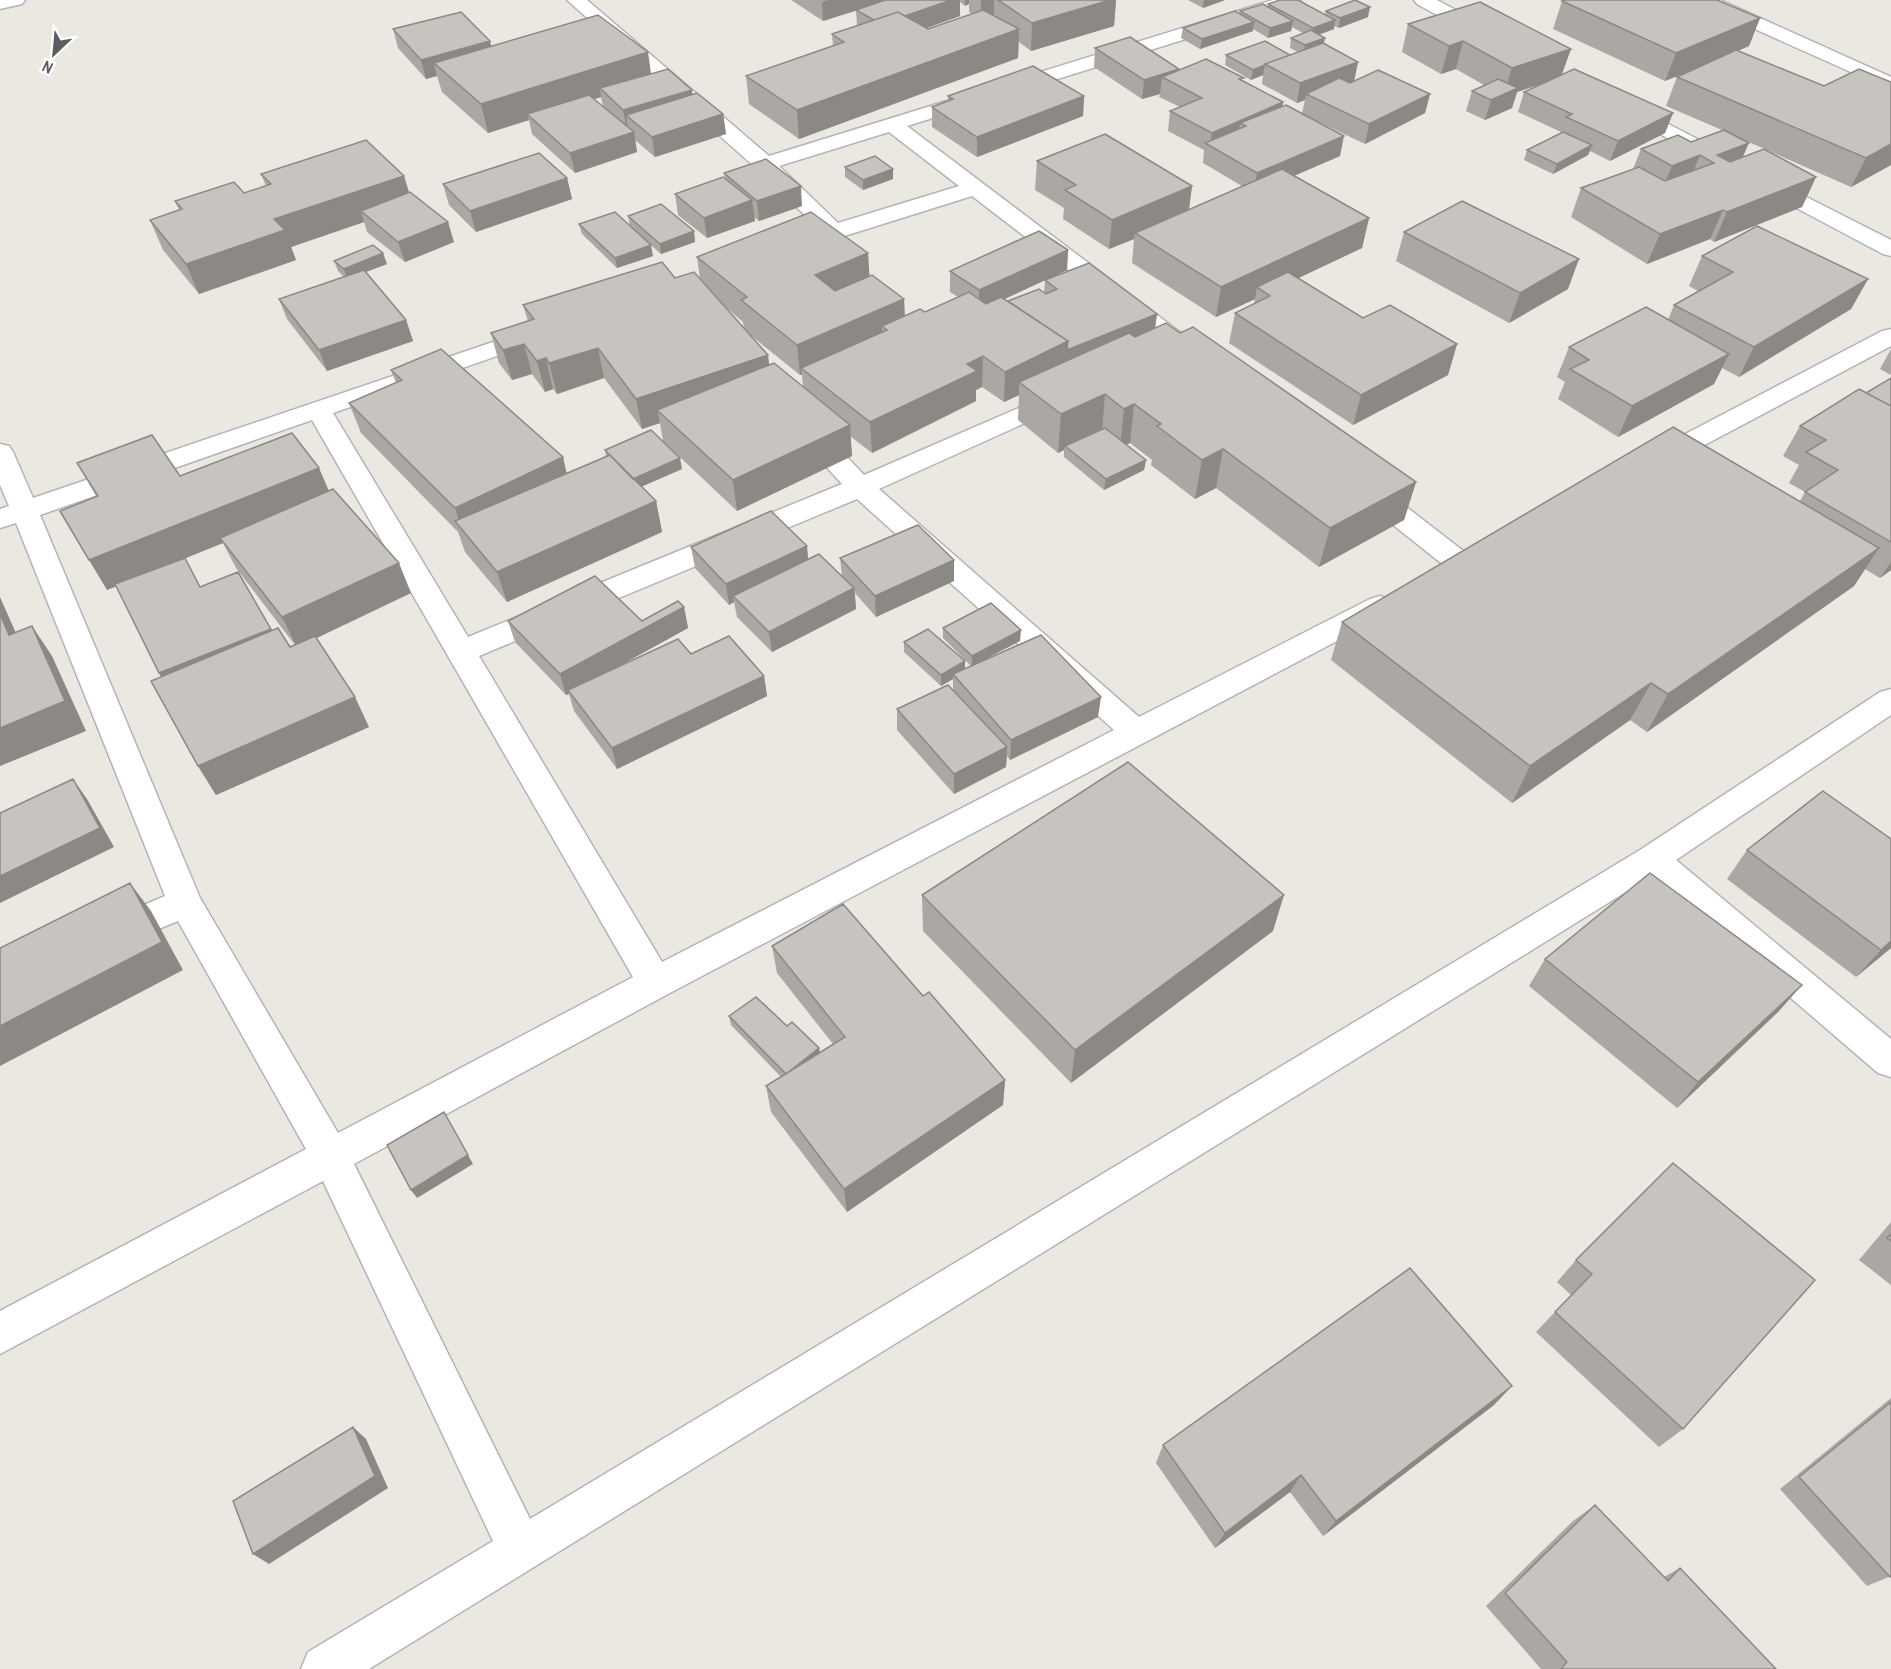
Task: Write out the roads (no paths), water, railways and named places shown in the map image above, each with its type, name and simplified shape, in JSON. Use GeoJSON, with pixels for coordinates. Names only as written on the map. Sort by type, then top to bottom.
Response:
{"type":"FeatureCollection","features":[{"type":"Feature","properties":{"kind":"street"},"geometry":{"type":"LineString","coordinates":[[0,3],[16,0]]}},
{"type":"Feature","properties":{"kind":"street"},"geometry":{"type":"LineString","coordinates":[[576,0],[765,164],[833,231]]}},
{"type":"Feature","properties":{"kind":"street"},"geometry":{"type":"LineString","coordinates":[[765,164],[1292,0]]}},
{"type":"Feature","properties":{"kind":"street"},"geometry":{"type":"LineString","coordinates":[[1423,0],[1506,44]]}},
{"type":"Feature","properties":{"kind":"street"},"geometry":{"type":"LineString","coordinates":[[1705,0],[1891,84]]}},
{"type":"Feature","properties":{"kind":"street"},"geometry":{"type":"LineString","coordinates":[[1610,100],[1891,249]]}},
{"type":"Feature","properties":{"kind":"street"},"geometry":{"type":"LineString","coordinates":[[891,124],[974,188],[1170,349],[1209,366]]}},
{"type":"Feature","properties":{"kind":"street"},"geometry":{"type":"LineString","coordinates":[[769,254],[833,231],[974,188]]}},
{"type":"Feature","properties":{"kind":"street"},"geometry":{"type":"LineString","coordinates":[[13,515],[563,326]]}},
{"type":"Feature","properties":{"kind":"street"},"geometry":{"type":"LineString","coordinates":[[1630,474],[1891,336]]}},
{"type":"Feature","properties":{"kind":"street"},"geometry":{"type":"LineString","coordinates":[[461,651],[860,487],[1084,387]]}},
{"type":"Feature","properties":{"kind":"street"},"geometry":{"type":"LineString","coordinates":[[319,410],[655,983]]}},
{"type":"Feature","properties":{"kind":"street"},"geometry":{"type":"LineString","coordinates":[[795,417],[860,487],[1136,732]]}},
{"type":"Feature","properties":{"kind":"street"},"geometry":{"type":"LineString","coordinates":[[0,452],[13,515],[185,903],[330,1155],[520,1548]]}},
{"type":"Feature","properties":{"kind":"street"},"geometry":{"type":"LineString","coordinates":[[0,1333],[655,983],[1472,558],[1349,476]]}},
{"type":"Feature","properties":{"kind":"street"},"geometry":{"type":"LineString","coordinates":[[325,1669],[1652,859],[1891,700]]}},
{"type":"Feature","properties":{"kind":"street"},"geometry":{"type":"LineString","coordinates":[[1652,859],[1891,1061]]}},
{"type":"Feature","properties":{"kind":"street"},"geometry":{"type":"LineString","coordinates":[[87,945],[185,903]]}}]}
